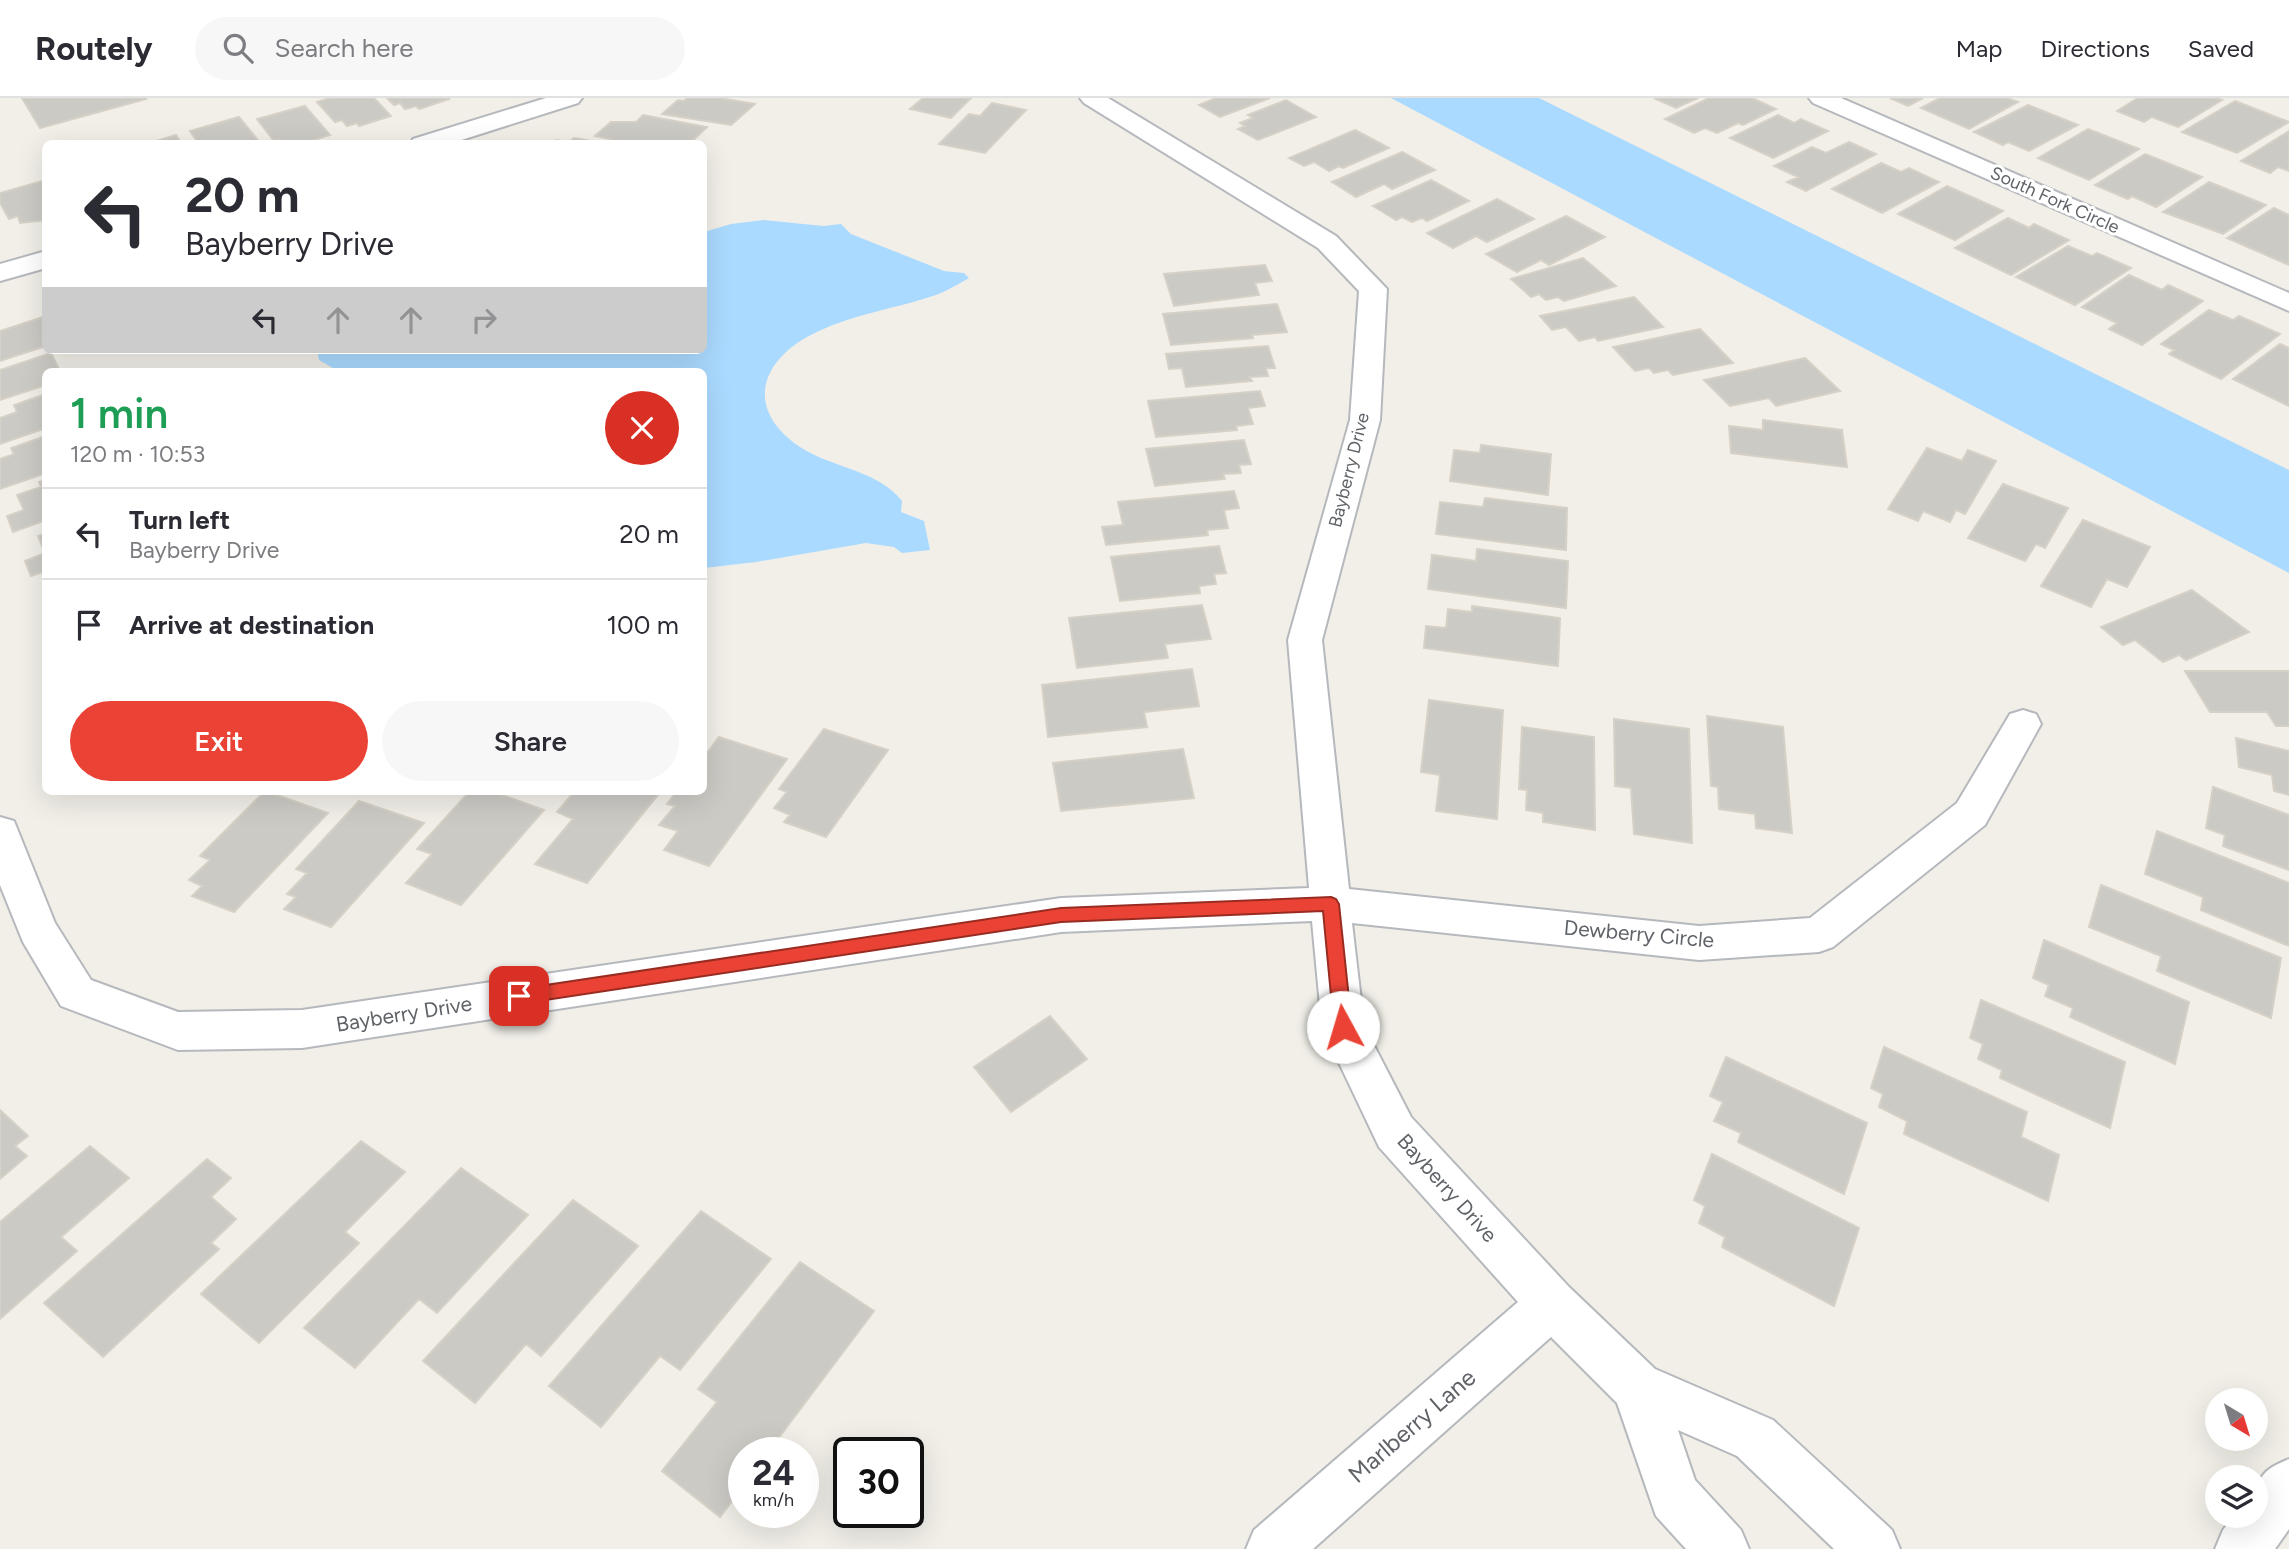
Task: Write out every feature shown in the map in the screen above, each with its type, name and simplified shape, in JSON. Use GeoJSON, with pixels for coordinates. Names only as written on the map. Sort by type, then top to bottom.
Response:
{"type":"FeatureCollection","features":[{"type":"Feature","properties":{"kind":"street"},"geometry":{"type":"LineString","coordinates":[[435,140],[570,98]]}},
{"type":"Feature","properties":{"kind":"street","name":"Bayberry Drive"},"geometry":{"type":"LineString","coordinates":[[1091,98],[1328,242],[1373,289],[1365,420],[1305,640],[1343,1027],[1395,1132],[1552,1304],[1637,1387],[1755,1438],[1874,1549]]}},
{"type":"Feature","properties":{"kind":"street","name":"South Fork Circle"},"geometry":{"type":"LineString","coordinates":[[1821,98],[2289,303]]}},
{"type":"Feature","properties":{"kind":"street"},"geometry":{"type":"LineString","coordinates":[[0,273],[42,260]]}},
{"type":"Feature","properties":{"kind":"street","name":"Dewberry Circle"},"geometry":{"type":"LineString","coordinates":[[1331,904],[1699,943],[1819,935],[1971,814],[2022,724]]}},
{"type":"Feature","properties":{"kind":"street","name":"Bayberry Drive"},"geometry":{"type":"LineString","coordinates":[[0,832],[37,930],[76,993],[178,1031],[302,1029],[1061,915],[1331,904]]}},
{"type":"Feature","properties":{"kind":"street","name":"Marlberry Lane"},"geometry":{"type":"LineString","coordinates":[[1273,1549],[1552,1304]]}},
{"type":"Feature","properties":{"kind":"street","name":"Bayberry Drive"},"geometry":{"type":"LineString","coordinates":[[1637,1387],[1675,1497],[1723,1549]]}},
{"type":"Feature","properties":{"kind":"street"},"geometry":{"type":"LineString","coordinates":[[2242,1549],[2289,1485]]}},
{"type":"Feature","properties":{"kind":"water"},"geometry":{"type":"Polygon","coordinates":[[[1391,98],[1539,98],[2289,470],[2289,573],[1391,98]]]}},
{"type":"Feature","properties":{"kind":"water"},"geometry":{"type":"Polygon","coordinates":[[[764,220],[823,226],[841,224],[851,234],[944,271],[964,273],[969,278],[936,295],[847,320],[819,331],[783,355],[772,369],[766,384],[765,400],[770,416],[782,432],[813,454],[868,476],[892,491],[902,501],[901,512],[924,521],[930,550],[902,553],[894,547],[866,543],[707,568],[707,368],[333,368],[319,360],[318,354],[707,354],[707,231],[731,224],[764,220]]]}},
{"type":"Feature","properties":{"kind":"building"},"geometry":{"type":"Polygon","coordinates":[[[22,98],[145,98],[146,99],[40,128],[22,98]]]}},
{"type":"Feature","properties":{"kind":"building"},"geometry":{"type":"Polygon","coordinates":[[[330,98],[374,98],[391,116],[359,126],[357,123],[347,126],[342,120],[335,122],[317,102],[330,98]]]}},
{"type":"Feature","properties":{"kind":"building"},"geometry":{"type":"Polygon","coordinates":[[[387,98],[449,99],[419,109],[416,106],[405,109],[400,103],[394,105],[387,98]]]}},
{"type":"Feature","properties":{"kind":"building"},"geometry":{"type":"Polygon","coordinates":[[[687,98],[719,98],[755,104],[731,125],[662,114],[678,100],[684,101],[687,98]]]}},
{"type":"Feature","properties":{"kind":"building"},"geometry":{"type":"Polygon","coordinates":[[[923,98],[971,98],[951,118],[910,109],[923,98]]]}},
{"type":"Feature","properties":{"kind":"building"},"geometry":{"type":"Polygon","coordinates":[[[1216,98],[1270,98],[1220,117],[1199,105],[1216,98]]]}},
{"type":"Feature","properties":{"kind":"building"},"geometry":{"type":"Polygon","coordinates":[[[1654,98],[1698,98],[1676,108],[1654,98]]]}},
{"type":"Feature","properties":{"kind":"building"},"geometry":{"type":"Polygon","coordinates":[[[1709,98],[1752,98],[1776,109],[1743,125],[1738,123],[1717,133],[1705,128],[1694,133],[1665,119],[1709,98]]]}},
{"type":"Feature","properties":{"kind":"building"},"geometry":{"type":"Polygon","coordinates":[[[1890,98],[1923,98],[1908,106],[1890,98]]]}},
{"type":"Feature","properties":{"kind":"building"},"geometry":{"type":"Polygon","coordinates":[[[1940,98],[2007,98],[2018,102],[1969,129],[1921,108],[1940,98]]]}},
{"type":"Feature","properties":{"kind":"building"},"geometry":{"type":"Polygon","coordinates":[[[2138,98],[2222,100],[2178,127],[2152,117],[2144,122],[2117,111],[2138,98]]]}},
{"type":"Feature","properties":{"kind":"building"},"geometry":{"type":"Polygon","coordinates":[[[1286,100],[1316,117],[1258,140],[1238,129],[1245,126],[1240,123],[1253,118],[1248,115],[1286,100]]]}},
{"type":"Feature","properties":{"kind":"building"},"geometry":{"type":"Polygon","coordinates":[[[2235,101],[2289,122],[2237,153],[2182,132],[2235,101]]]}},
{"type":"Feature","properties":{"kind":"building"},"geometry":{"type":"Polygon","coordinates":[[[992,103],[1026,110],[985,153],[939,144],[969,114],[980,116],[992,103]]]}},
{"type":"Feature","properties":{"kind":"building"},"geometry":{"type":"Polygon","coordinates":[[[2028,105],[2078,125],[2029,151],[2008,142],[2003,145],[1974,132],[2028,105]]]}},
{"type":"Feature","properties":{"kind":"building"},"geometry":{"type":"Polygon","coordinates":[[[305,106],[330,135],[314,140],[273,140],[257,119],[305,106]]]}},
{"type":"Feature","properties":{"kind":"building"},"geometry":{"type":"Polygon","coordinates":[[[643,115],[707,127],[693,140],[615,140],[595,136],[611,122],[636,122],[643,115]]]}},
{"type":"Feature","properties":{"kind":"building"},"geometry":{"type":"Polygon","coordinates":[[[1778,115],[1794,123],[1801,119],[1828,131],[1773,158],[1730,138],[1778,115]]]}},
{"type":"Feature","properties":{"kind":"building"},"geometry":{"type":"Polygon","coordinates":[[[239,117],[258,140],[196,140],[190,131],[239,117]]]}},
{"type":"Feature","properties":{"kind":"building"},"geometry":{"type":"Polygon","coordinates":[[[2088,129],[2139,149],[2089,180],[2038,158],[2088,129]]]}},
{"type":"Feature","properties":{"kind":"building"},"geometry":{"type":"Polygon","coordinates":[[[1355,130],[1389,148],[1343,168],[1339,166],[1329,171],[1314,162],[1304,166],[1289,158],[1355,130]]]}},
{"type":"Feature","properties":{"kind":"building"},"geometry":{"type":"Polygon","coordinates":[[[2289,131],[2289,171],[2278,167],[2270,173],[2241,161],[2289,131]]]}},
{"type":"Feature","properties":{"kind":"building"},"geometry":{"type":"Polygon","coordinates":[[[176,135],[179,140],[160,140],[176,135]]]}},
{"type":"Feature","properties":{"kind":"building"},"geometry":{"type":"Polygon","coordinates":[[[1849,142],[1876,154],[1806,191],[1787,182],[1798,177],[1774,166],[1812,147],[1826,153],[1849,142]]]}},
{"type":"Feature","properties":{"kind":"building"},"geometry":{"type":"Polygon","coordinates":[[[1402,152],[1435,170],[1392,189],[1384,184],[1356,197],[1332,182],[1402,152]]]}},
{"type":"Feature","properties":{"kind":"building"},"geometry":{"type":"Polygon","coordinates":[[[2145,154],[2202,177],[2156,207],[2132,196],[2128,199],[2095,185],[2145,154]]]}},
{"type":"Feature","properties":{"kind":"building"},"geometry":{"type":"Polygon","coordinates":[[[1881,163],[1901,172],[1909,168],[1939,182],[1882,213],[1832,189],[1881,163]]]}},
{"type":"Feature","properties":{"kind":"building"},"geometry":{"type":"Polygon","coordinates":[[[1431,180],[1469,201],[1427,221],[1422,218],[1412,222],[1402,217],[1396,220],[1373,206],[1431,180]]]}},
{"type":"Feature","properties":{"kind":"building"},"geometry":{"type":"Polygon","coordinates":[[[42,181],[42,220],[20,223],[18,216],[9,219],[0,203],[0,193],[42,181]]]}},
{"type":"Feature","properties":{"kind":"building"},"geometry":{"type":"Polygon","coordinates":[[[2209,182],[2266,205],[2223,234],[2163,212],[2209,182]]]}},
{"type":"Feature","properties":{"kind":"building"},"geometry":{"type":"Polygon","coordinates":[[[1947,186],[2003,211],[1955,240],[1898,214],[1947,186]]]}},
{"type":"Feature","properties":{"kind":"building"},"geometry":{"type":"Polygon","coordinates":[[[1497,199],[1534,219],[1487,242],[1476,236],[1453,248],[1427,233],[1497,199]]]}},
{"type":"Feature","properties":{"kind":"building"},"geometry":{"type":"Polygon","coordinates":[[[2274,208],[2289,215],[2289,265],[2227,238],[2274,208]]]}},
{"type":"Feature","properties":{"kind":"building"},"geometry":{"type":"Polygon","coordinates":[[[1566,216],[1605,237],[1549,265],[1541,260],[1517,272],[1486,254],[1566,216]]]}},
{"type":"Feature","properties":{"kind":"building"},"geometry":{"type":"Polygon","coordinates":[[[2008,218],[2029,228],[2034,224],[2069,240],[2011,275],[1955,248],[2008,218]]]}},
{"type":"Feature","properties":{"kind":"building"},"geometry":{"type":"Polygon","coordinates":[[[2068,246],[2092,256],[2097,253],[2131,268],[2075,305],[2016,277],[2068,246]]]}},
{"type":"Feature","properties":{"kind":"building"},"geometry":{"type":"Polygon","coordinates":[[[1583,258],[1616,286],[1564,301],[1558,297],[1546,300],[1539,294],[1531,297],[1511,279],[1583,258]]]}},
{"type":"Feature","properties":{"kind":"building"},"geometry":{"type":"Polygon","coordinates":[[[1265,265],[1272,281],[1255,283],[1259,295],[1174,306],[1164,274],[1265,265]]]}},
{"type":"Feature","properties":{"kind":"building"},"geometry":{"type":"Polygon","coordinates":[[[2129,275],[2162,290],[2168,285],[2203,301],[2142,345],[2109,329],[2117,323],[2082,307],[2129,275]]]}},
{"type":"Feature","properties":{"kind":"building"},"geometry":{"type":"Polygon","coordinates":[[[1634,297],[1663,327],[1598,341],[1595,337],[1579,341],[1566,327],[1552,330],[1540,316],[1634,297]]]}},
{"type":"Feature","properties":{"kind":"building"},"geometry":{"type":"Polygon","coordinates":[[[1277,304],[1287,332],[1252,335],[1253,338],[1171,345],[1163,314],[1277,304]]]}},
{"type":"Feature","properties":{"kind":"building"},"geometry":{"type":"Polygon","coordinates":[[[2209,310],[2233,320],[2239,316],[2280,334],[2221,379],[2169,354],[2174,350],[2161,344],[2209,310]]]}},
{"type":"Feature","properties":{"kind":"building"},"geometry":{"type":"Polygon","coordinates":[[[42,317],[42,347],[0,361],[0,331],[42,317]]]}},
{"type":"Feature","properties":{"kind":"building"},"geometry":{"type":"Polygon","coordinates":[[[1700,329],[1733,363],[1673,375],[1668,370],[1654,373],[1649,368],[1635,371],[1613,347],[1700,329]]]}},
{"type":"Feature","properties":{"kind":"building"},"geometry":{"type":"Polygon","coordinates":[[[2280,344],[2289,348],[2289,406],[2233,379],[2280,344]]]}},
{"type":"Feature","properties":{"kind":"building"},"geometry":{"type":"Polygon","coordinates":[[[1268,346],[1275,368],[1266,368],[1268,376],[1249,377],[1252,381],[1186,387],[1182,368],[1169,369],[1166,354],[1268,346]]]}},
{"type":"Feature","properties":{"kind":"building"},"geometry":{"type":"Polygon","coordinates":[[[48,354],[52,354],[58,368],[42,368],[42,386],[0,400],[0,370],[48,354]]]}},
{"type":"Feature","properties":{"kind":"building"},"geometry":{"type":"Polygon","coordinates":[[[1805,358],[1840,391],[1776,406],[1769,398],[1730,406],[1704,380],[1805,358]]]}},
{"type":"Feature","properties":{"kind":"building"},"geometry":{"type":"Polygon","coordinates":[[[1260,391],[1265,406],[1248,408],[1253,424],[1236,426],[1237,430],[1156,437],[1148,401],[1260,391]]]}},
{"type":"Feature","properties":{"kind":"building"},"geometry":{"type":"Polygon","coordinates":[[[42,395],[42,429],[0,444],[0,418],[17,412],[14,405],[42,395]]]}},
{"type":"Feature","properties":{"kind":"building"},"geometry":{"type":"Polygon","coordinates":[[[1763,420],[1842,430],[1847,467],[1731,453],[1729,426],[1763,430],[1763,420]]]}},
{"type":"Feature","properties":{"kind":"building"},"geometry":{"type":"Polygon","coordinates":[[[42,437],[42,474],[0,489],[0,459],[14,454],[11,448],[42,437]]]}},
{"type":"Feature","properties":{"kind":"building"},"geometry":{"type":"Polygon","coordinates":[[[1244,440],[1251,464],[1239,465],[1241,473],[1223,474],[1225,479],[1155,486],[1146,449],[1244,440]]]}},
{"type":"Feature","properties":{"kind":"building"},"geometry":{"type":"Polygon","coordinates":[[[1481,445],[1551,454],[1548,495],[1450,481],[1454,450],[1480,453],[1481,445]]]}},
{"type":"Feature","properties":{"kind":"building"},"geometry":{"type":"Polygon","coordinates":[[[1927,448],[1962,461],[1968,450],[1996,461],[1965,514],[1956,510],[1950,522],[1923,511],[1918,521],[1888,509],[1927,448]]]}},
{"type":"Feature","properties":{"kind":"building"},"geometry":{"type":"Polygon","coordinates":[[[42,481],[42,521],[13,532],[7,516],[24,510],[17,495],[41,487],[39,482],[42,481]]]}},
{"type":"Feature","properties":{"kind":"building"},"geometry":{"type":"Polygon","coordinates":[[[2003,484],[2068,508],[2045,548],[2036,544],[2025,561],[1968,538],[2003,484]]]}},
{"type":"Feature","properties":{"kind":"building"},"geometry":{"type":"Polygon","coordinates":[[[1234,491],[1239,508],[1224,510],[1228,528],[1207,530],[1208,535],[1106,545],[1102,527],[1123,525],[1118,502],[1234,491]]]}},
{"type":"Feature","properties":{"kind":"building"},"geometry":{"type":"Polygon","coordinates":[[[1485,498],[1567,508],[1566,550],[1436,534],[1440,502],[1483,507],[1485,498]]]}},
{"type":"Feature","properties":{"kind":"building"},"geometry":{"type":"Polygon","coordinates":[[[2083,520],[2150,547],[2127,587],[2107,579],[2091,607],[2041,586],[2083,520]]]}},
{"type":"Feature","properties":{"kind":"building"},"geometry":{"type":"Polygon","coordinates":[[[1219,546],[1226,573],[1214,574],[1216,584],[1199,586],[1200,593],[1120,601],[1111,557],[1219,546]]]}},
{"type":"Feature","properties":{"kind":"building"},"geometry":{"type":"Polygon","coordinates":[[[1477,549],[1568,561],[1566,608],[1428,589],[1432,555],[1476,561],[1477,549]]]}},
{"type":"Feature","properties":{"kind":"building"},"geometry":{"type":"Polygon","coordinates":[[[42,554],[42,572],[31,576],[25,561],[42,554]]]}},
{"type":"Feature","properties":{"kind":"building"},"geometry":{"type":"Polygon","coordinates":[[[2192,590],[2249,632],[2186,660],[2179,655],[2163,662],[2135,640],[2123,645],[2101,627],[2192,590]]]}},
{"type":"Feature","properties":{"kind":"building"},"geometry":{"type":"Polygon","coordinates":[[[1202,605],[1211,639],[1165,644],[1168,658],[1077,668],[1069,618],[1202,605]]]}},
{"type":"Feature","properties":{"kind":"building"},"geometry":{"type":"Polygon","coordinates":[[[1472,606],[1560,618],[1558,666],[1424,648],[1426,626],[1446,628],[1448,609],[1472,612],[1472,606]]]}},
{"type":"Feature","properties":{"kind":"building"},"geometry":{"type":"Polygon","coordinates":[[[1192,669],[1199,706],[1144,712],[1147,727],[1048,737],[1042,685],[1192,669]]]}},
{"type":"Feature","properties":{"kind":"building"},"geometry":{"type":"Polygon","coordinates":[[[2185,671],[2289,671],[2289,726],[2276,726],[2267,712],[2210,712],[2185,671]]]}},
{"type":"Feature","properties":{"kind":"building"},"geometry":{"type":"Polygon","coordinates":[[[1429,700],[1503,710],[1497,819],[1436,811],[1440,775],[1421,772],[1429,700]]]}},
{"type":"Feature","properties":{"kind":"building"},"geometry":{"type":"Polygon","coordinates":[[[1707,716],[1783,727],[1792,833],[1756,828],[1755,814],[1719,809],[1718,787],[1711,786],[1707,716]]]}},
{"type":"Feature","properties":{"kind":"building"},"geometry":{"type":"Polygon","coordinates":[[[1614,719],[1689,729],[1692,843],[1634,834],[1631,788],[1615,786],[1614,719]]]}},
{"type":"Feature","properties":{"kind":"building"},"geometry":{"type":"Polygon","coordinates":[[[1522,727],[1594,737],[1595,830],[1543,822],[1543,813],[1526,810],[1527,790],[1519,789],[1522,727]]]}},
{"type":"Feature","properties":{"kind":"building"},"geometry":{"type":"Polygon","coordinates":[[[824,729],[888,750],[826,837],[784,822],[790,815],[774,808],[787,792],[779,789],[824,729]]]}},
{"type":"Feature","properties":{"kind":"building"},"geometry":{"type":"Polygon","coordinates":[[[719,737],[787,759],[709,866],[664,850],[678,831],[659,825],[675,806],[667,804],[674,795],[707,795],[707,753],[719,737]]]}},
{"type":"Feature","properties":{"kind":"building"},"geometry":{"type":"Polygon","coordinates":[[[2236,738],[2289,751],[2289,795],[2274,791],[2272,775],[2239,767],[2236,738]]]}},
{"type":"Feature","properties":{"kind":"building"},"geometry":{"type":"Polygon","coordinates":[[[1183,749],[1194,798],[1061,811],[1053,763],[1183,749]]]}},
{"type":"Feature","properties":{"kind":"building"},"geometry":{"type":"Polygon","coordinates":[[[2213,787],[2289,815],[2289,870],[2223,846],[2225,835],[2206,828],[2213,787]]]}},
{"type":"Feature","properties":{"kind":"building"},"geometry":{"type":"Polygon","coordinates":[[[261,795],[276,795],[328,813],[234,912],[192,896],[202,886],[189,880],[210,860],[200,856],[261,795]]]}},
{"type":"Feature","properties":{"kind":"building"},"geometry":{"type":"Polygon","coordinates":[[[466,795],[502,795],[544,810],[461,905],[406,883],[432,854],[417,849],[466,795]]]}},
{"type":"Feature","properties":{"kind":"building"},"geometry":{"type":"Polygon","coordinates":[[[572,795],[658,795],[587,883],[535,864],[573,819],[557,812],[572,795]]]}},
{"type":"Feature","properties":{"kind":"building"},"geometry":{"type":"Polygon","coordinates":[[[359,801],[424,823],[331,927],[284,909],[296,897],[287,894],[307,873],[296,869],[359,801]]]}},
{"type":"Feature","properties":{"kind":"building"},"geometry":{"type":"Polygon","coordinates":[[[2157,831],[2289,883],[2289,946],[2201,910],[2203,897],[2145,874],[2157,831]]]}},
{"type":"Feature","properties":{"kind":"building"},"geometry":{"type":"Polygon","coordinates":[[[2101,885],[2281,958],[2271,1018],[2157,971],[2161,956],[2089,927],[2101,885]]]}},
{"type":"Feature","properties":{"kind":"building"},"geometry":{"type":"Polygon","coordinates":[[[2044,940],[2189,1002],[2175,1064],[2070,1017],[2073,1008],[2045,996],[2049,985],[2033,978],[2044,940]]]}},
{"type":"Feature","properties":{"kind":"building"},"geometry":{"type":"Polygon","coordinates":[[[1981,1000],[2125,1062],[2110,1128],[2000,1078],[2002,1070],[1978,1059],[1983,1044],[1970,1038],[1981,1000]]]}},
{"type":"Feature","properties":{"kind":"building"},"geometry":{"type":"Polygon","coordinates":[[[1050,1016],[1087,1059],[1011,1112],[974,1067],[1050,1016]]]}},
{"type":"Feature","properties":{"kind":"building"},"geometry":{"type":"Polygon","coordinates":[[[1884,1047],[2027,1112],[2021,1137],[2059,1155],[2048,1201],[1904,1134],[1907,1121],[1879,1107],[1883,1094],[1871,1088],[1884,1047]]]}},
{"type":"Feature","properties":{"kind":"building"},"geometry":{"type":"Polygon","coordinates":[[[1726,1057],[1867,1123],[1844,1194],[1738,1142],[1741,1133],[1714,1121],[1723,1102],[1710,1096],[1726,1057]]]}},
{"type":"Feature","properties":{"kind":"building"},"geometry":{"type":"Polygon","coordinates":[[[0,1110],[28,1136],[15,1146],[27,1156],[0,1179],[0,1110]]]}},
{"type":"Feature","properties":{"kind":"building"},"geometry":{"type":"Polygon","coordinates":[[[361,1141],[405,1172],[345,1232],[359,1243],[259,1343],[201,1294],[361,1141]]]}},
{"type":"Feature","properties":{"kind":"building"},"geometry":{"type":"Polygon","coordinates":[[[90,1146],[129,1178],[61,1237],[77,1251],[0,1319],[0,1222],[90,1146]]]}},
{"type":"Feature","properties":{"kind":"building"},"geometry":{"type":"Polygon","coordinates":[[[1712,1154],[1859,1228],[1834,1306],[1722,1247],[1725,1237],[1699,1223],[1705,1206],[1694,1200],[1712,1154]]]}},
{"type":"Feature","properties":{"kind":"building"},"geometry":{"type":"Polygon","coordinates":[[[207,1159],[231,1178],[211,1197],[236,1219],[211,1243],[219,1249],[103,1357],[44,1303],[207,1159]]]}},
{"type":"Feature","properties":{"kind":"building"},"geometry":{"type":"Polygon","coordinates":[[[461,1168],[528,1215],[437,1313],[419,1299],[355,1368],[304,1328],[461,1168]]]}},
{"type":"Feature","properties":{"kind":"building"},"geometry":{"type":"Polygon","coordinates":[[[573,1200],[638,1246],[541,1356],[526,1344],[475,1403],[423,1361],[573,1200]]]}},
{"type":"Feature","properties":{"kind":"building"},"geometry":{"type":"Polygon","coordinates":[[[701,1211],[771,1259],[680,1370],[660,1356],[601,1427],[549,1386],[701,1211]]]}},
{"type":"Feature","properties":{"kind":"building"},"geometry":{"type":"Polygon","coordinates":[[[800,1262],[874,1311],[779,1437],[728,1437],[728,1506],[720,1517],[662,1471],[717,1402],[698,1389],[800,1262]]]}},
{"type":"Feature","properties":{"kind":"route"},"geometry":{"type":"LineString","coordinates":[[519,996],[1061,915],[1331,904],[1343,1027]]}}]}
